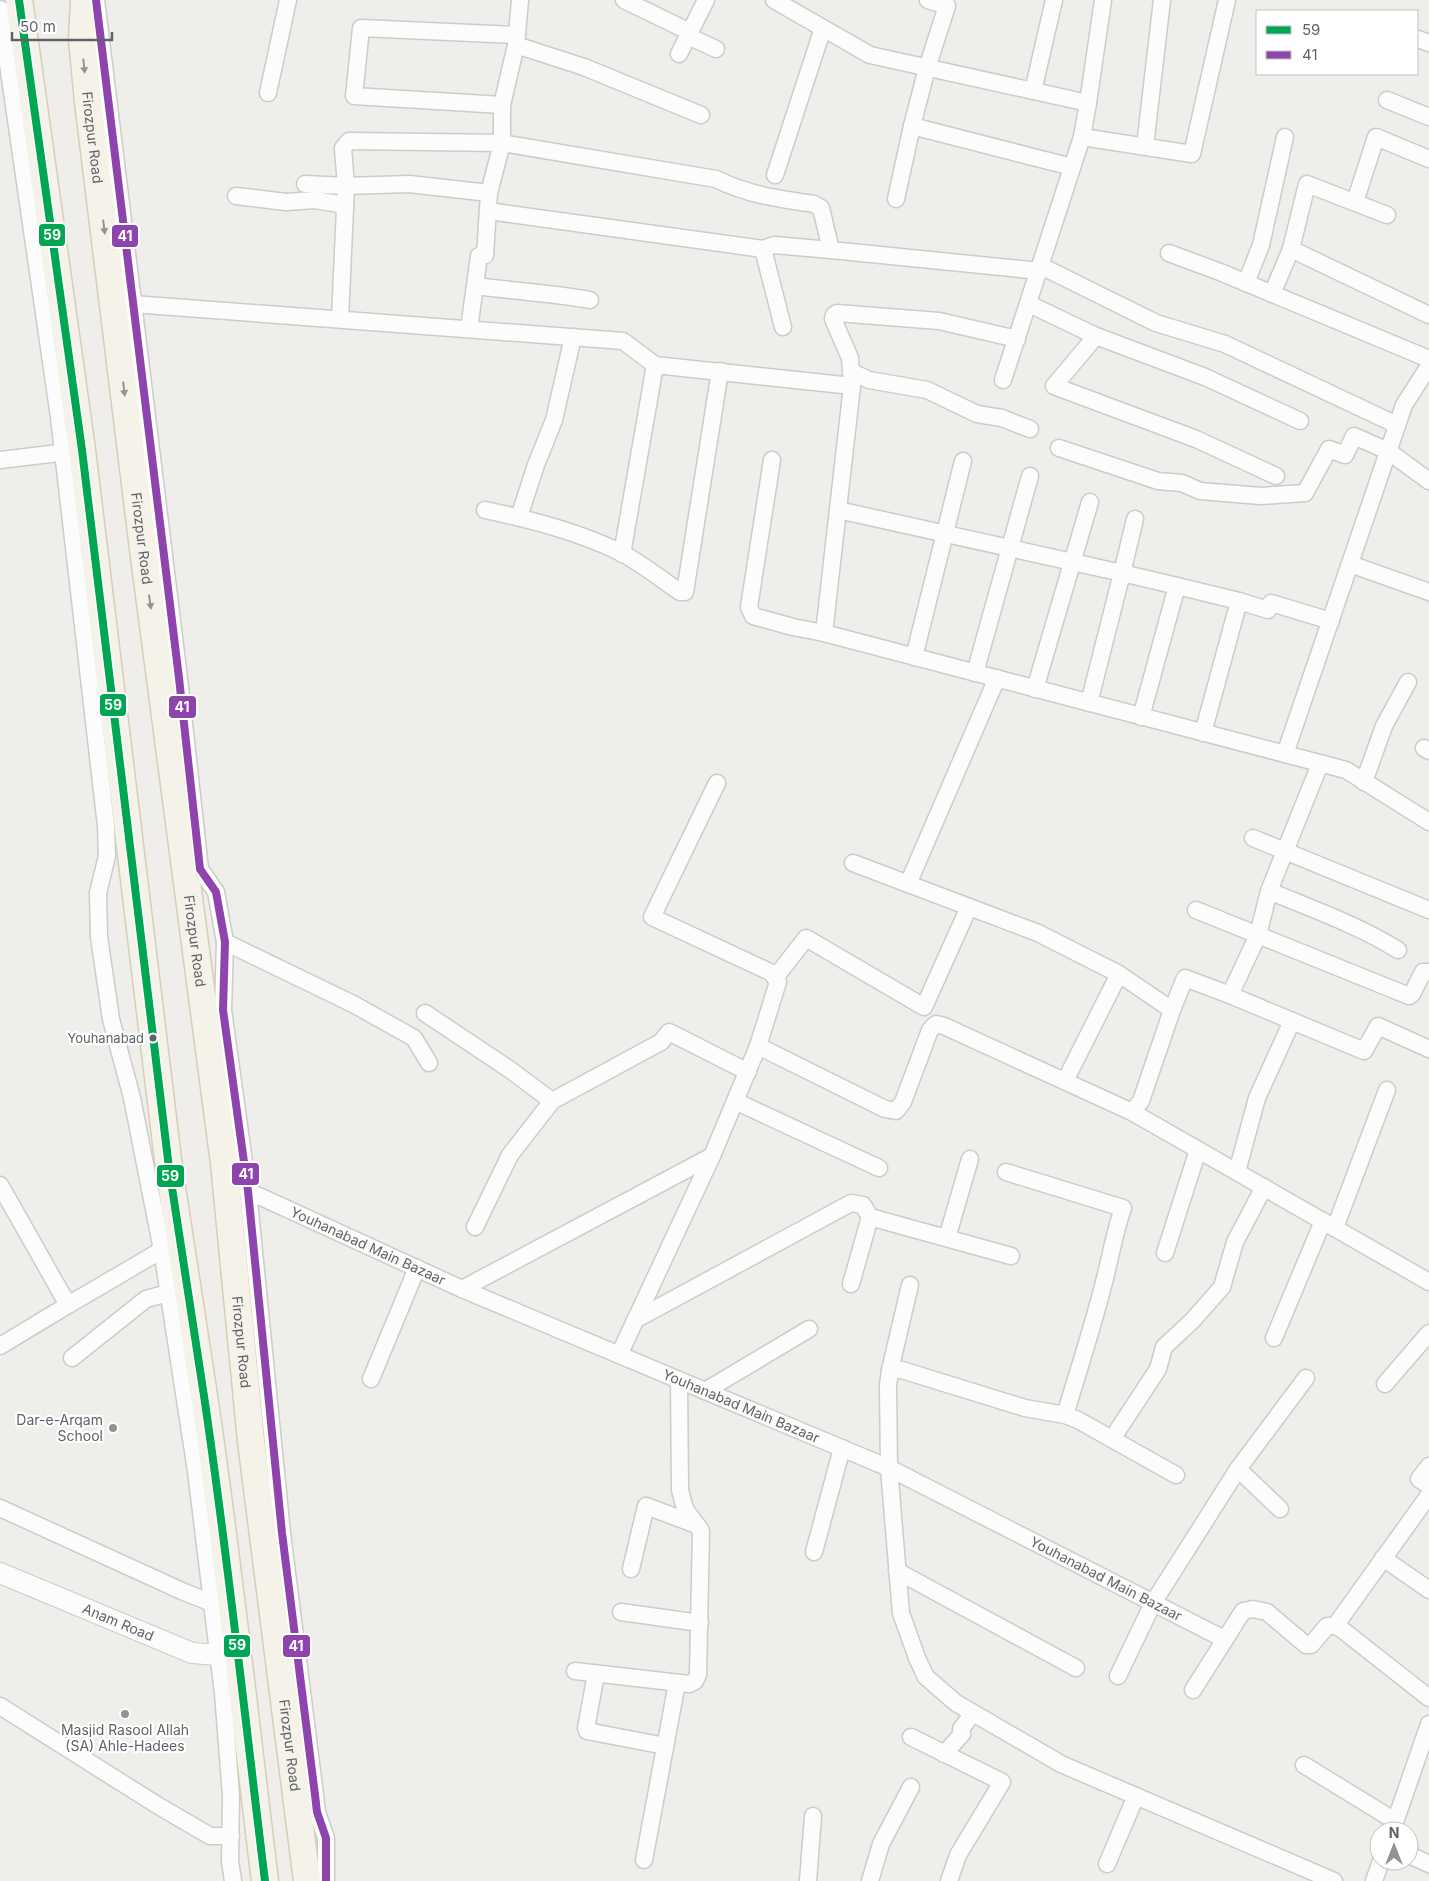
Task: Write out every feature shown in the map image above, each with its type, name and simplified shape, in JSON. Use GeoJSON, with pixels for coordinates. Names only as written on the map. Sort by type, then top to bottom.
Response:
{"type":"FeatureCollection","features":[{"type":"Feature","properties":{"kind":"main road"},"geometry":{"type":"LineString","coordinates":[[71,0],[82,40]]}},
{"type":"Feature","properties":{"kind":"main road","name":"Firozpur Road"},"geometry":{"type":"LineString","coordinates":[[84,0],[82,40],[100,115],[144,557],[224,1163],[250,1441],[307,1881]]}},
{"type":"Feature","properties":{"kind":"main road"},"geometry":{"type":"LineString","coordinates":[[10,5],[73,451],[185,1279],[195,1397],[228,1654],[265,1881]]}},
{"type":"Feature","properties":{"kind":"street"},"geometry":{"type":"LineString","coordinates":[[96,0],[100,115],[133,304],[200,869],[216,892],[225,942],[223,1010],[248,1191],[282,1534],[314,1795],[317,1812],[326,1838],[326,1881]]}},
{"type":"Feature","properties":{"kind":"street"},"geometry":{"type":"LineString","coordinates":[[268,93],[288,0]]}},
{"type":"Feature","properties":{"kind":"street"},"geometry":{"type":"LineString","coordinates":[[470,329],[479,256],[485,255],[488,193],[502,143],[502,105],[516,40],[520,0]]}},
{"type":"Feature","properties":{"kind":"street"},"geometry":{"type":"LineString","coordinates":[[624,0],[716,49]]}},
{"type":"Feature","properties":{"kind":"street"},"geometry":{"type":"LineString","coordinates":[[679,54],[706,0]]}},
{"type":"Feature","properties":{"kind":"street"},"geometry":{"type":"LineString","coordinates":[[774,0],[870,55],[1088,103]]}},
{"type":"Feature","properties":{"kind":"street"},"geometry":{"type":"LineString","coordinates":[[896,199],[927,68],[948,3],[928,0]]}},
{"type":"Feature","properties":{"kind":"street"},"geometry":{"type":"LineString","coordinates":[[1033,91],[1054,0]]}},
{"type":"Feature","properties":{"kind":"street"},"geometry":{"type":"LineString","coordinates":[[1003,380],[1082,137],[1103,0]]}},
{"type":"Feature","properties":{"kind":"street"},"geometry":{"type":"LineString","coordinates":[[1145,146],[1162,0]]}},
{"type":"Feature","properties":{"kind":"street"},"geometry":{"type":"LineString","coordinates":[[1082,137],[1192,154],[1227,0]]}},
{"type":"Feature","properties":{"kind":"street"},"geometry":{"type":"LineString","coordinates":[[502,105],[354,96],[361,28],[516,40],[701,115]]}},
{"type":"Feature","properties":{"kind":"street"},"geometry":{"type":"LineString","coordinates":[[776,175],[823,28]]}},
{"type":"Feature","properties":{"kind":"street"},"geometry":{"type":"LineString","coordinates":[[1387,100],[1429,117]]}},
{"type":"Feature","properties":{"kind":"street"},"geometry":{"type":"LineString","coordinates":[[912,126],[1072,167]]}},
{"type":"Feature","properties":{"kind":"street"},"geometry":{"type":"LineString","coordinates":[[1246,283],[1261,245],[1285,137]]}},
{"type":"Feature","properties":{"kind":"street"},"geometry":{"type":"LineString","coordinates":[[1355,202],[1376,137],[1429,158]]}},
{"type":"Feature","properties":{"kind":"street"},"geometry":{"type":"LineString","coordinates":[[340,319],[346,186],[343,148],[349,141],[502,143],[716,179],[761,196],[814,204],[820,208],[831,250]]}},
{"type":"Feature","properties":{"kind":"street"},"geometry":{"type":"LineString","coordinates":[[305,184],[346,186],[409,184],[488,193]]}},
{"type":"Feature","properties":{"kind":"street"},"geometry":{"type":"LineString","coordinates":[[1272,294],[1291,249],[1307,184],[1387,215]]}},
{"type":"Feature","properties":{"kind":"street"},"geometry":{"type":"LineString","coordinates":[[236,196],[286,202],[315,200],[345,205]]}},
{"type":"Feature","properties":{"kind":"street"},"geometry":{"type":"LineString","coordinates":[[488,211],[763,249],[774,245],[1040,269],[1156,323],[1225,344],[1397,425]]}},
{"type":"Feature","properties":{"kind":"street"},"geometry":{"type":"LineString","coordinates":[[763,249],[783,327]]}},
{"type":"Feature","properties":{"kind":"street"},"geometry":{"type":"LineString","coordinates":[[1291,249],[1429,315]]}},
{"type":"Feature","properties":{"kind":"street"},"geometry":{"type":"LineString","coordinates":[[1170,253],[1429,359]]}},
{"type":"Feature","properties":{"kind":"street"},"geometry":{"type":"LineString","coordinates":[[475,286],[531,293],[560,294],[590,300]]}},
{"type":"Feature","properties":{"kind":"street"},"geometry":{"type":"LineString","coordinates":[[133,304],[623,341],[656,365],[869,380],[926,390],[977,414],[1002,418],[1030,429]]}},
{"type":"Feature","properties":{"kind":"street"},"geometry":{"type":"LineString","coordinates":[[1029,304],[1096,336],[1205,377],[1300,421]]}},
{"type":"Feature","properties":{"kind":"street"},"geometry":{"type":"LineString","coordinates":[[824,633],[852,379],[850,358],[833,319],[834,315],[837,313],[939,321],[1017,339]]}},
{"type":"Feature","properties":{"kind":"street"},"geometry":{"type":"LineString","coordinates":[[1096,336],[1054,386],[1196,439],[1276,476]]}},
{"type":"Feature","properties":{"kind":"street"},"geometry":{"type":"LineString","coordinates":[[518,517],[554,420],[573,337]]}},
{"type":"Feature","properties":{"kind":"street"},"geometry":{"type":"LineString","coordinates":[[622,554],[656,365]]}},
{"type":"Feature","properties":{"kind":"street"},"geometry":{"type":"LineString","coordinates":[[1285,754],[1404,405],[1429,366]]}},
{"type":"Feature","properties":{"kind":"street"},"geometry":{"type":"LineString","coordinates":[[486,510],[567,531],[622,554],[680,592],[685,592],[720,371]]}},
{"type":"Feature","properties":{"kind":"street"},"geometry":{"type":"LineString","coordinates":[[1059,448],[1158,481],[1182,483],[1200,491],[1261,496],[1305,493],[1329,449],[1345,455],[1354,436],[1388,451],[1429,481]]}},
{"type":"Feature","properties":{"kind":"street"},"geometry":{"type":"LineString","coordinates":[[0,460],[73,451],[106,826],[107,856],[98,892],[99,937],[110,1019],[132,1098],[162,1250],[168,1293],[195,1397]]}},
{"type":"Feature","properties":{"kind":"street"},"geometry":{"type":"LineString","coordinates":[[772,460],[750,607],[754,616],[1346,770],[1429,822]]}},
{"type":"Feature","properties":{"kind":"street"},"geometry":{"type":"LineString","coordinates":[[914,657],[963,461]]}},
{"type":"Feature","properties":{"kind":"street"},"geometry":{"type":"LineString","coordinates":[[975,673],[1030,476]]}},
{"type":"Feature","properties":{"kind":"street"},"geometry":{"type":"LineString","coordinates":[[1035,689],[1090,502]]}},
{"type":"Feature","properties":{"kind":"street"},"geometry":{"type":"LineString","coordinates":[[838,510],[1122,573],[1239,601],[1268,610],[1272,602],[1330,621]]}},
{"type":"Feature","properties":{"kind":"street"},"geometry":{"type":"LineString","coordinates":[[1090,703],[1135,519]]}},
{"type":"Feature","properties":{"kind":"street"},"geometry":{"type":"LineString","coordinates":[[1350,564],[1429,592]]}},
{"type":"Feature","properties":{"kind":"street"},"geometry":{"type":"LineString","coordinates":[[1141,717],[1177,586]]}},
{"type":"Feature","properties":{"kind":"street"},"geometry":{"type":"LineString","coordinates":[[1203,733],[1239,601]]}},
{"type":"Feature","properties":{"kind":"street"},"geometry":{"type":"LineString","coordinates":[[908,884],[997,678]]}},
{"type":"Feature","properties":{"kind":"street"},"geometry":{"type":"LineString","coordinates":[[1364,782],[1384,726],[1408,682]]}},
{"type":"Feature","properties":{"kind":"street"},"geometry":{"type":"LineString","coordinates":[[1230,995],[1258,935],[1269,891],[1320,764]]}},
{"type":"Feature","properties":{"kind":"street"},"geometry":{"type":"LineString","coordinates":[[619,1355],[712,1156],[748,1072],[778,982],[772,973],[652,917],[717,783]]}},
{"type":"Feature","properties":{"kind":"street"},"geometry":{"type":"LineString","coordinates":[[1253,838],[1429,910]]}},
{"type":"Feature","properties":{"kind":"street"},"geometry":{"type":"LineString","coordinates":[[853,863],[1038,933],[1120,974],[1172,1010]]}},
{"type":"Feature","properties":{"kind":"street"},"geometry":{"type":"LineString","coordinates":[[1269,891],[1334,918],[1386,942],[1398,950]]}},
{"type":"Feature","properties":{"kind":"street"},"geometry":{"type":"LineString","coordinates":[[776,978],[806,938],[924,1007],[969,907]]}},
{"type":"Feature","properties":{"kind":"street"},"geometry":{"type":"LineString","coordinates":[[1196,910],[1409,996],[1412,994],[1423,972],[1429,972]]}},
{"type":"Feature","properties":{"kind":"street"},"geometry":{"type":"LineString","coordinates":[[225,942],[353,1004],[414,1038],[429,1063]]}},
{"type":"Feature","properties":{"kind":"street"},"geometry":{"type":"LineString","coordinates":[[1065,1081],[1120,974]]}},
{"type":"Feature","properties":{"kind":"street"},"geometry":{"type":"LineString","coordinates":[[1132,1112],[1141,1101],[1185,978],[1364,1051],[1378,1026],[1429,1049]]}},
{"type":"Feature","properties":{"kind":"street"},"geometry":{"type":"LineString","coordinates":[[425,1012],[552,1100]]}},
{"type":"Feature","properties":{"kind":"street"},"geometry":{"type":"LineString","coordinates":[[1238,1172],[1257,1098],[1292,1021]]}},
{"type":"Feature","properties":{"kind":"street"},"geometry":{"type":"LineString","coordinates":[[758,1046],[886,1109],[896,1111],[903,1102],[930,1030],[936,1024],[944,1026],[1132,1112],[1429,1282]]}},
{"type":"Feature","properties":{"kind":"street"},"geometry":{"type":"LineString","coordinates":[[475,1227],[510,1155],[552,1100],[661,1042],[669,1032],[748,1072]]}},
{"type":"Feature","properties":{"kind":"street"},"geometry":{"type":"LineString","coordinates":[[1274,1338],[1329,1224],[1387,1090]]}},
{"type":"Feature","properties":{"kind":"street"},"geometry":{"type":"LineString","coordinates":[[735,1101],[879,1168]]}},
{"type":"Feature","properties":{"kind":"street"},"geometry":{"type":"LineString","coordinates":[[1165,1253],[1198,1150]]}},
{"type":"Feature","properties":{"kind":"street"},"geometry":{"type":"LineString","coordinates":[[462,1289],[712,1156]]}},
{"type":"Feature","properties":{"kind":"street"},"geometry":{"type":"LineString","coordinates":[[947,1238],[970,1159]]}},
{"type":"Feature","properties":{"kind":"street"},"geometry":{"type":"LineString","coordinates":[[1006,1172],[1123,1208],[1116,1229],[1091,1332],[1065,1415]]}},
{"type":"Feature","properties":{"kind":"street"},"geometry":{"type":"LineString","coordinates":[[0,1185],[68,1305]]}},
{"type":"Feature","properties":{"kind":"street"},"geometry":{"type":"LineString","coordinates":[[1112,1439],[1158,1369],[1164,1347],[1192,1321],[1222,1287],[1235,1242],[1264,1187]]}},
{"type":"Feature","properties":{"kind":"street","name":"Youhanabad Main Bazaar"},"geometry":{"type":"LineString","coordinates":[[248,1191],[462,1289],[889,1468],[1224,1639]]}},
{"type":"Feature","properties":{"kind":"street"},"geometry":{"type":"LineString","coordinates":[[635,1320],[850,1203],[864,1205],[870,1217],[851,1284]]}},
{"type":"Feature","properties":{"kind":"street"},"geometry":{"type":"LineString","coordinates":[[870,1217],[1011,1256]]}},
{"type":"Feature","properties":{"kind":"street"},"geometry":{"type":"LineString","coordinates":[[0,1346],[162,1250]]}},
{"type":"Feature","properties":{"kind":"street"},"geometry":{"type":"LineString","coordinates":[[370,1379],[416,1268]]}},
{"type":"Feature","properties":{"kind":"street"},"geometry":{"type":"LineString","coordinates":[[910,1285],[888,1385],[889,1468],[900,1613],[926,1677],[956,1702],[973,1713],[1061,1764],[1334,1881]]}},
{"type":"Feature","properties":{"kind":"street"},"geometry":{"type":"LineString","coordinates":[[72,1358],[146,1299],[168,1293]]}},
{"type":"Feature","properties":{"kind":"street"},"geometry":{"type":"LineString","coordinates":[[705,1391],[810,1330]]}},
{"type":"Feature","properties":{"kind":"street"},"geometry":{"type":"LineString","coordinates":[[1385,1384],[1429,1332]]}},
{"type":"Feature","properties":{"kind":"street"},"geometry":{"type":"LineString","coordinates":[[890,1370],[902,1370],[1026,1408],[1065,1415],[1078,1420],[1176,1475]]}},
{"type":"Feature","properties":{"kind":"street"},"geometry":{"type":"LineString","coordinates":[[1118,1676],[1153,1602],[1238,1469],[1306,1378]]}},
{"type":"Feature","properties":{"kind":"street"},"geometry":{"type":"LineString","coordinates":[[575,1671],[689,1684],[695,1681],[698,1675],[701,1531],[685,1508],[680,1490],[679,1380]]}},
{"type":"Feature","properties":{"kind":"street"},"geometry":{"type":"LineString","coordinates":[[814,1552],[842,1448]]}},
{"type":"Feature","properties":{"kind":"street"},"geometry":{"type":"LineString","coordinates":[[1429,1466],[1419,1479],[1429,1486]]}},
{"type":"Feature","properties":{"kind":"street"},"geometry":{"type":"LineString","coordinates":[[1238,1469],[1280,1509]]}},
{"type":"Feature","properties":{"kind":"street"},"geometry":{"type":"LineString","coordinates":[[1334,1626],[1429,1495]]}},
{"type":"Feature","properties":{"kind":"street"},"geometry":{"type":"LineString","coordinates":[[631,1569],[646,1506],[697,1525]]}},
{"type":"Feature","properties":{"kind":"street"},"geometry":{"type":"LineString","coordinates":[[0,1508],[212,1603]]}},
{"type":"Feature","properties":{"kind":"street"},"geometry":{"type":"LineString","coordinates":[[212,1523],[212,1603],[228,1654],[223,1693],[230,1777],[232,1836],[230,1861],[233,1881]]}},
{"type":"Feature","properties":{"kind":"street"},"geometry":{"type":"LineString","coordinates":[[1383,1558],[1429,1590]]}},
{"type":"Feature","properties":{"kind":"street"},"geometry":{"type":"LineString","coordinates":[[897,1571],[1076,1668]]}},
{"type":"Feature","properties":{"kind":"street","name":"Anam Road"},"geometry":{"type":"LineString","coordinates":[[0,1573],[192,1653],[228,1654]]}},
{"type":"Feature","properties":{"kind":"street"},"geometry":{"type":"LineString","coordinates":[[1193,1690],[1243,1611],[1253,1609],[1267,1612],[1306,1645],[1311,1645],[1327,1626],[1340,1628],[1429,1698]]}},
{"type":"Feature","properties":{"kind":"street"},"geometry":{"type":"LineString","coordinates":[[621,1612],[700,1623]]}},
{"type":"Feature","properties":{"kind":"street"},"geometry":{"type":"LineString","coordinates":[[596,1674],[586,1728],[587,1732],[665,1746]]}},
{"type":"Feature","properties":{"kind":"street"},"geometry":{"type":"LineString","coordinates":[[644,1860],[677,1683]]}},
{"type":"Feature","properties":{"kind":"street"},"geometry":{"type":"LineString","coordinates":[[0,1706],[157,1806],[210,1836],[232,1836]]}},
{"type":"Feature","properties":{"kind":"street"},"geometry":{"type":"LineString","coordinates":[[944,1754],[962,1734],[961,1729],[973,1713]]}},
{"type":"Feature","properties":{"kind":"street"},"geometry":{"type":"LineString","coordinates":[[1396,1821],[1429,1724]]}},
{"type":"Feature","properties":{"kind":"street"},"geometry":{"type":"LineString","coordinates":[[911,1737],[1002,1782],[958,1855],[949,1881]]}},
{"type":"Feature","properties":{"kind":"street"},"geometry":{"type":"LineString","coordinates":[[1304,1765],[1387,1821]]}},
{"type":"Feature","properties":{"kind":"street"},"geometry":{"type":"LineString","coordinates":[[870,1881],[881,1844],[911,1787]]}},
{"type":"Feature","properties":{"kind":"street"},"geometry":{"type":"LineString","coordinates":[[1107,1864],[1136,1796]]}},
{"type":"Feature","properties":{"kind":"street"},"geometry":{"type":"LineString","coordinates":[[808,1881],[812,1816]]}},
{"type":"Feature","properties":{"kind":"transit line","name":"59"},"geometry":{"type":"LineString","coordinates":[[19,0],[82,450],[169,1168],[221,1517],[265,1881]]}},
{"type":"Feature","properties":{"kind":"transit line","name":"41"},"geometry":{"type":"LineString","coordinates":[[96,0],[179,678],[200,869],[216,892],[225,942],[223,1010],[248,1191],[282,1533],[317,1812],[326,1838],[326,1881]]}},
{"type":"Feature","properties":{"kind":"place","name":"Youhanabad"},"geometry":{"type":"Point","coordinates":[153,1038]}},
{"type":"Feature","properties":{"kind":"place","name":"Dar-e-Arqam School"},"geometry":{"type":"Point","coordinates":[113,1428]}},
{"type":"Feature","properties":{"kind":"place","name":"Masjid Rasool Allah (SA) Ahle-Hadees"},"geometry":{"type":"Point","coordinates":[125,1714]}}]}
